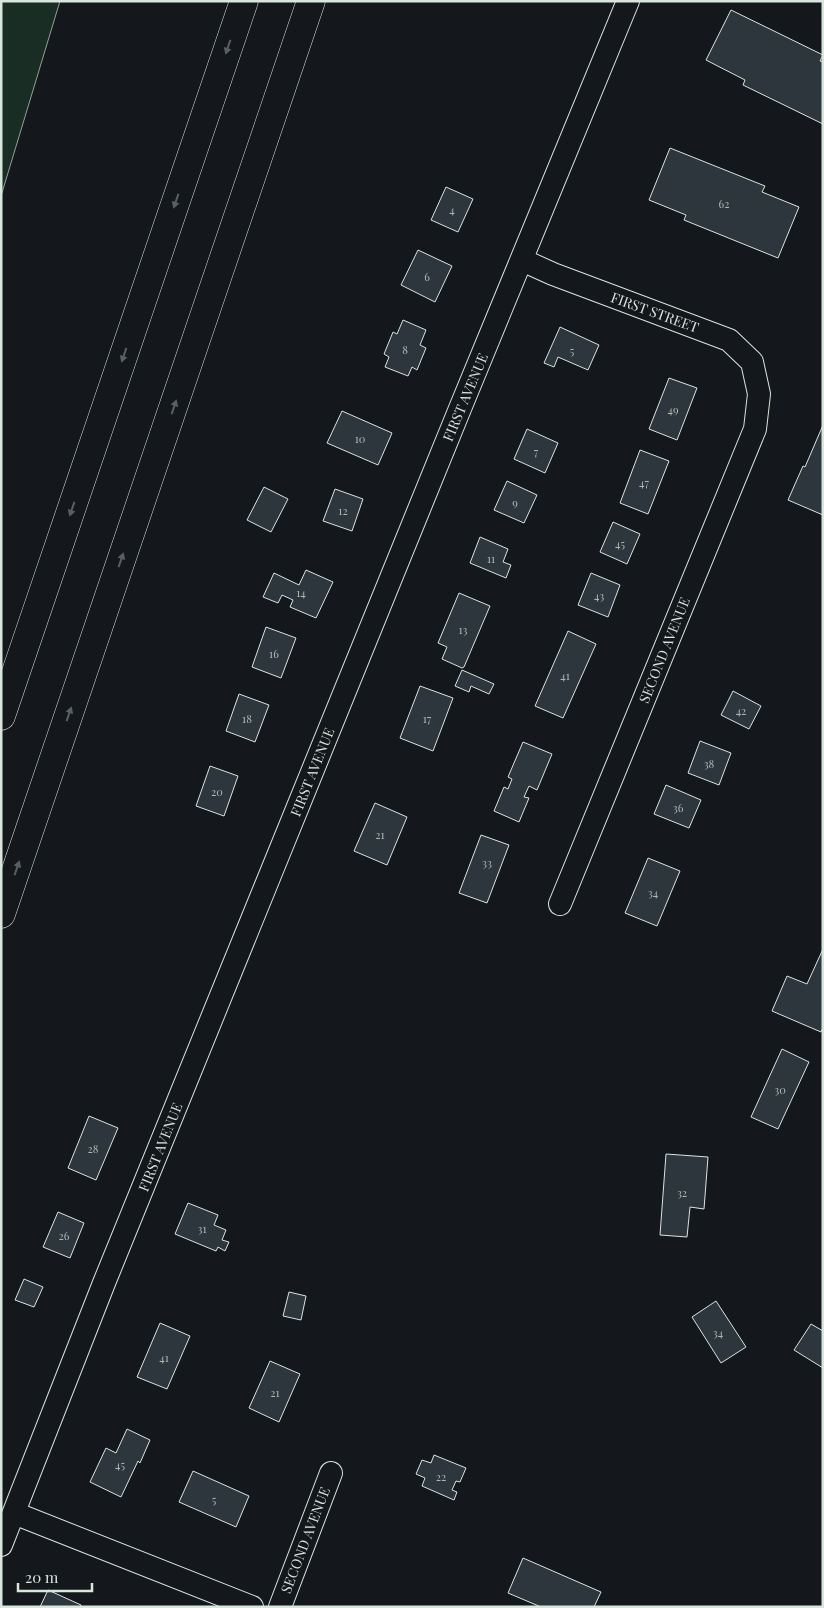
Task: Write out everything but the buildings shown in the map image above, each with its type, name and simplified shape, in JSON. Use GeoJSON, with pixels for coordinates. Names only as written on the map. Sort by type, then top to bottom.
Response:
{"type":"FeatureCollection","features":[{"type":"Feature","properties":{"kind":"highway"},"geometry":{"type":"LineString","coordinates":[[1,716],[244,1]]}},
{"type":"Feature","properties":{"kind":"highway"},"geometry":{"type":"LineString","coordinates":[[1,914],[312,1]]}},
{"type":"Feature","properties":{"kind":"street","name":"FIRST AVENUE"},"geometry":{"type":"LineString","coordinates":[[1,1545],[107,1275],[628,1]]}},
{"type":"Feature","properties":{"kind":"street","name":"FIRST STREET"},"geometry":{"type":"LineString","coordinates":[[522,260],[553,274],[729,340],[752,362],[759,394]]}},
{"type":"Feature","properties":{"kind":"street","name":"SECOND AVENUE"},"geometry":{"type":"LineString","coordinates":[[560,904],[755,429],[759,394]]}},
{"type":"Feature","properties":{"kind":"street","name":"SECOND AVENUE"},"geometry":{"type":"LineString","coordinates":[[280,1607],[331,1473]]}},
{"type":"Feature","properties":{"kind":"street"},"geometry":{"type":"LineString","coordinates":[[14,1513],[252,1607]]}},
{"type":"Feature","properties":{"kind":"green space"},"geometry":{"type":"Polygon","coordinates":[[[1,1],[60,1],[1,196],[1,1]]]}}]}
